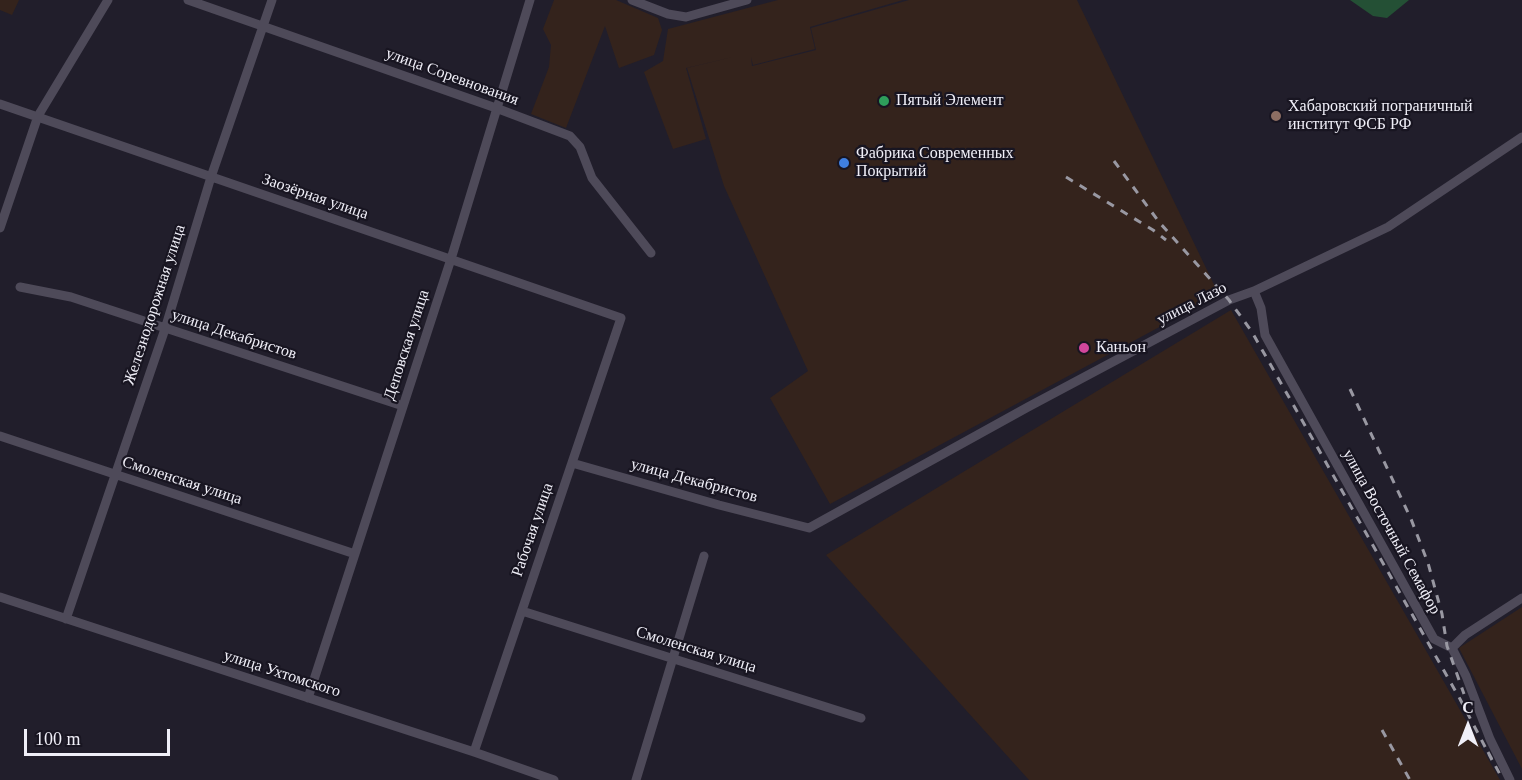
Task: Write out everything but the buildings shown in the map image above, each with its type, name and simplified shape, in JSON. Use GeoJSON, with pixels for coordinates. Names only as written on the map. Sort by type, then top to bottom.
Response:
{"type":"FeatureCollection","features":[{"type":"Feature","properties":{"kind":"street"},"geometry":{"type":"LineString","coordinates":[[0,228],[38,116],[108,0]]}},
{"type":"Feature","properties":{"kind":"street","name":"улица Соревнования"},"geometry":{"type":"LineString","coordinates":[[188,0],[570,136],[580,147],[592,178],[651,253]]}},
{"type":"Feature","properties":{"kind":"street","name":"Железнодорожная улица"},"geometry":{"type":"LineString","coordinates":[[66,619],[165,329],[211,177],[272,0]]}},
{"type":"Feature","properties":{"kind":"street","name":"Деповская улица"},"geometry":{"type":"LineString","coordinates":[[308,698],[451,259],[530,0]]}},
{"type":"Feature","properties":{"kind":"street"},"geometry":{"type":"LineString","coordinates":[[632,0],[668,14],[686,17],[747,0]]}},
{"type":"Feature","properties":{"kind":"street","name":"Заозёрная улица"},"geometry":{"type":"LineString","coordinates":[[0,104],[621,318]]}},
{"type":"Feature","properties":{"kind":"street","name":"улица Лазо"},"geometry":{"type":"LineString","coordinates":[[809,528],[1218,306],[1388,227],[1522,137]]}},
{"type":"Feature","properties":{"kind":"street","name":"улица Декабристов"},"geometry":{"type":"LineString","coordinates":[[20,287],[71,297],[403,406]]}},
{"type":"Feature","properties":{"kind":"street","name":"улица Восточный Семафор"},"geometry":{"type":"LineString","coordinates":[[1254,291],[1261,308],[1265,335],[1434,639],[1452,648],[1466,676],[1490,739],[1510,780]]}},
{"type":"Feature","properties":{"kind":"street","name":"Рабочая улица"},"geometry":{"type":"LineString","coordinates":[[474,752],[621,318]]}},
{"type":"Feature","properties":{"kind":"street","name":"Смоленская улица"},"geometry":{"type":"LineString","coordinates":[[0,436],[355,554]]}},
{"type":"Feature","properties":{"kind":"street","name":"улица Декабристов"},"geometry":{"type":"LineString","coordinates":[[572,463],[809,528]]}},
{"type":"Feature","properties":{"kind":"street"},"geometry":{"type":"LineString","coordinates":[[636,780],[704,556]]}},
{"type":"Feature","properties":{"kind":"street","name":"улица Ухтомского"},"geometry":{"type":"LineString","coordinates":[[0,597],[554,780]]}},
{"type":"Feature","properties":{"kind":"street"},"geometry":{"type":"LineString","coordinates":[[1452,648],[1465,635],[1522,598]]}},
{"type":"Feature","properties":{"kind":"street","name":"Смоленская улица"},"geometry":{"type":"LineString","coordinates":[[522,611],[861,718]]}},
{"type":"Feature","properties":{"kind":"shaded area"},"geometry":{"type":"Polygon","coordinates":[[[0,0],[19,0],[12,15],[0,10],[0,0]]]}},
{"type":"Feature","properties":{"kind":"shaded area"},"geometry":{"type":"Polygon","coordinates":[[[554,0],[616,0],[658,18],[662,30],[654,55],[619,68],[605,26],[566,128],[531,114],[549,67],[551,45],[543,29],[554,0]]]}},
{"type":"Feature","properties":{"kind":"shaded area"},"geometry":{"type":"Polygon","coordinates":[[[778,0],[903,0],[810,27],[815,49],[753,65],[751,57],[752,66],[816,50],[811,28],[909,0],[1077,0],[1219,295],[830,504],[770,398],[808,371],[724,186],[687,68],[737,56],[686,68],[706,139],[673,149],[644,72],[663,61],[668,29],[778,0]]]}},
{"type":"Feature","properties":{"kind":"shaded area"},"geometry":{"type":"Polygon","coordinates":[[[1231,310],[1500,780],[1029,780],[826,555],[1231,310]]]}},
{"type":"Feature","properties":{"kind":"shaded area"},"geometry":{"type":"Polygon","coordinates":[[[1522,607],[1522,769],[1459,648],[1522,607]]]}},
{"type":"Feature","properties":{"kind":"green space"},"geometry":{"type":"Polygon","coordinates":[[[1350,0],[1409,0],[1387,18],[1373,16],[1350,0]]]}},
{"type":"Feature","properties":{"kind":"railway"},"geometry":{"type":"LineString","coordinates":[[1114,161],[1159,222],[1229,300],[1252,332],[1460,699],[1492,760]]}},
{"type":"Feature","properties":{"kind":"railway"},"geometry":{"type":"LineString","coordinates":[[1066,177],[1166,240]]}},
{"type":"Feature","properties":{"kind":"railway"},"geometry":{"type":"LineString","coordinates":[[1350,389],[1411,519],[1428,563],[1442,614],[1447,646],[1464,694]]}},
{"type":"Feature","properties":{"kind":"railway"},"geometry":{"type":"LineString","coordinates":[[1382,730],[1410,780]]}},
{"type":"Feature","properties":{"kind":"railway"},"geometry":{"type":"LineString","coordinates":[[1488,752],[1503,780]]}},
{"type":"Feature","properties":{"kind":"place","name":"Пятый Элемент"},"geometry":{"type":"Point","coordinates":[884,101]}},
{"type":"Feature","properties":{"kind":"place","name":"Хабаровский пограничный институт ФСБ РФ"},"geometry":{"type":"Point","coordinates":[1276,116]}},
{"type":"Feature","properties":{"kind":"place","name":"Фабрика Современных Покрытий"},"geometry":{"type":"Point","coordinates":[844,163]}},
{"type":"Feature","properties":{"kind":"place","name":"Каньон"},"geometry":{"type":"Point","coordinates":[1084,348]}}]}
